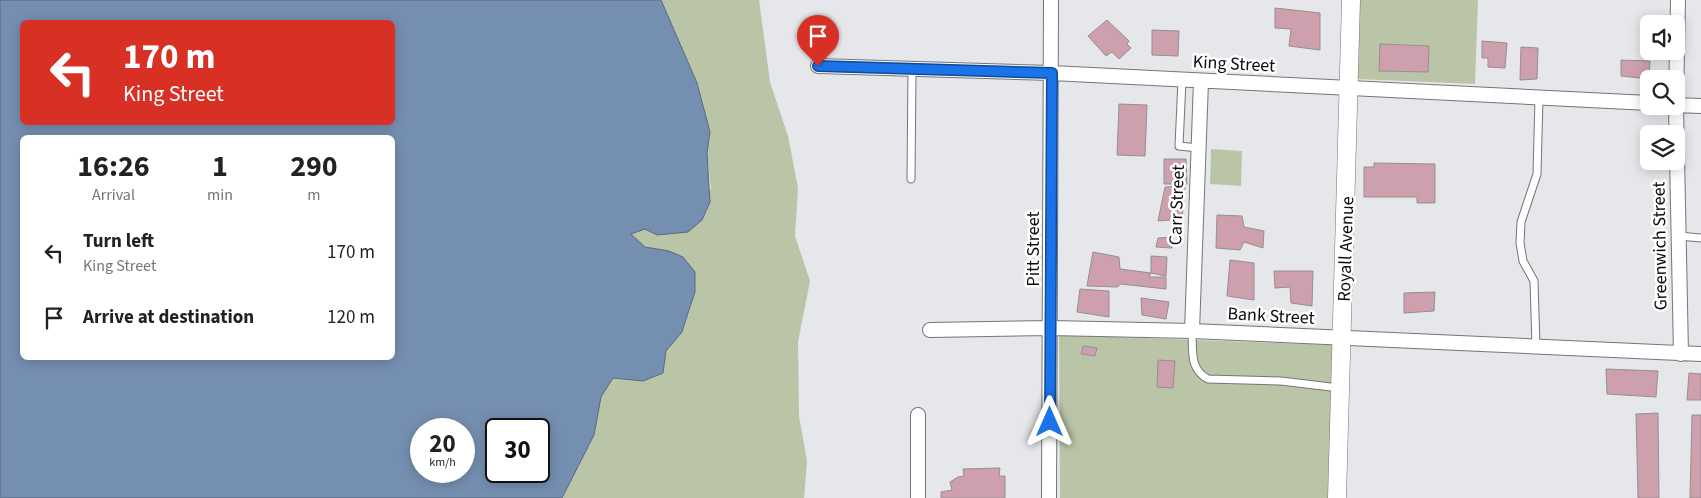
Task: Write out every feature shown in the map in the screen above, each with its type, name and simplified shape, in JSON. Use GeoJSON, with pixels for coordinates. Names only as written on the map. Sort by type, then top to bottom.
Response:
{"type":"FeatureCollection","features":[{"type":"Feature","properties":{"kind":"street","name":"Pitt Street"},"geometry":{"type":"LineString","coordinates":[[1049,498],[1051,0]]}},
{"type":"Feature","properties":{"kind":"street","name":"Royall Avenue"},"geometry":{"type":"LineString","coordinates":[[1337,498],[1350,89],[1351,0]]}},
{"type":"Feature","properties":{"kind":"street"},"geometry":{"type":"LineString","coordinates":[[1677,70],[1678,0]]}},
{"type":"Feature","properties":{"kind":"street","name":"King Street"},"geometry":{"type":"LineString","coordinates":[[818,66],[1052,73],[1640,103]]}},
{"type":"Feature","properties":{"kind":"street","name":"Carr Street"},"geometry":{"type":"LineString","coordinates":[[1192,331],[1201,82]]}},
{"type":"Feature","properties":{"kind":"street"},"geometry":{"type":"LineString","coordinates":[[1685,105],[1701,106]]}},
{"type":"Feature","properties":{"kind":"street","name":"Greenwich Street"},"geometry":{"type":"LineString","coordinates":[[1676,115],[1681,354]]}},
{"type":"Feature","properties":{"kind":"street","name":"Bank Street"},"geometry":{"type":"LineString","coordinates":[[930,330],[1051,328],[1192,331],[1701,354]]}},
{"type":"Feature","properties":{"kind":"street"},"geometry":{"type":"LineString","coordinates":[[918,415],[918,498]]}},
{"type":"Feature","properties":{"kind":"lane"},"geometry":{"type":"LineString","coordinates":[[911,179],[912,69]]}},
{"type":"Feature","properties":{"kind":"lane"},"geometry":{"type":"LineString","coordinates":[[1182,80],[1179,146],[1198,148]]}},
{"type":"Feature","properties":{"kind":"lane"},"geometry":{"type":"LineString","coordinates":[[1536,347],[1534,281],[1523,261],[1520,242],[1521,222],[1537,174],[1539,98]]}},
{"type":"Feature","properties":{"kind":"lane"},"geometry":{"type":"LineString","coordinates":[[1679,236],[1701,238]]}},
{"type":"Feature","properties":{"kind":"lane"},"geometry":{"type":"LineString","coordinates":[[1192,331],[1193,362],[1200,375],[1208,379],[1281,381],[1341,388]]}},
{"type":"Feature","properties":{"kind":"green space"},"geometry":{"type":"Polygon","coordinates":[[[661,0],[759,0],[770,82],[788,136],[798,188],[795,236],[810,281],[798,342],[799,416],[807,461],[804,498],[562,498],[594,435],[601,397],[613,378],[643,381],[663,373],[666,351],[682,332],[695,292],[669,251],[645,247],[631,234],[645,229],[657,235],[711,189],[707,153],[710,132],[697,83],[661,0]]]}},
{"type":"Feature","properties":{"kind":"green space"},"geometry":{"type":"Polygon","coordinates":[[[1359,0],[1478,0],[1475,84],[1357,79],[1359,0]]]}},
{"type":"Feature","properties":{"kind":"green space"},"geometry":{"type":"Polygon","coordinates":[[[1211,149],[1242,151],[1241,186],[1210,184],[1211,149]]]}},
{"type":"Feature","properties":{"kind":"green space"},"geometry":{"type":"Polygon","coordinates":[[[1059,335],[1335,345],[1328,498],[1060,498],[1059,335]]]}},
{"type":"Feature","properties":{"kind":"water"},"geometry":{"type":"Polygon","coordinates":[[[0,0],[661,0],[697,83],[710,132],[707,153],[710,202],[702,220],[688,232],[657,235],[645,229],[631,234],[645,247],[669,251],[683,257],[695,272],[695,292],[682,332],[666,351],[663,373],[643,381],[613,378],[601,397],[594,435],[562,498],[0,498],[0,0]]]}},
{"type":"Feature","properties":{"kind":"building"},"geometry":{"type":"Polygon","coordinates":[[[1275,8],[1320,13],[1320,50],[1289,46],[1291,29],[1275,28],[1275,8]]]}},
{"type":"Feature","properties":{"kind":"building"},"geometry":{"type":"Polygon","coordinates":[[[1107,20],[1129,41],[1127,44],[1131,48],[1119,59],[1112,52],[1106,56],[1088,36],[1107,20]]]}},
{"type":"Feature","properties":{"kind":"building"},"geometry":{"type":"Polygon","coordinates":[[[1152,30],[1179,31],[1178,56],[1152,55],[1152,30]]]}},
{"type":"Feature","properties":{"kind":"building"},"geometry":{"type":"Polygon","coordinates":[[[1482,41],[1507,43],[1505,68],[1488,67],[1488,58],[1482,58],[1482,41]]]}},
{"type":"Feature","properties":{"kind":"building"},"geometry":{"type":"Polygon","coordinates":[[[1380,44],[1429,46],[1428,72],[1379,71],[1380,44]]]}},
{"type":"Feature","properties":{"kind":"building"},"geometry":{"type":"Polygon","coordinates":[[[1521,47],[1538,48],[1537,79],[1520,80],[1521,47]]]}},
{"type":"Feature","properties":{"kind":"building"},"geometry":{"type":"Polygon","coordinates":[[[1621,60],[1650,61],[1650,70],[1640,70],[1640,78],[1621,76],[1621,60]]]}},
{"type":"Feature","properties":{"kind":"building"},"geometry":{"type":"Polygon","coordinates":[[[1119,104],[1147,105],[1145,156],[1117,155],[1119,104]]]}},
{"type":"Feature","properties":{"kind":"building"},"geometry":{"type":"Polygon","coordinates":[[[1164,159],[1186,159],[1187,184],[1164,184],[1164,159]]]}},
{"type":"Feature","properties":{"kind":"building"},"geometry":{"type":"Polygon","coordinates":[[[1374,163],[1435,164],[1435,203],[1417,203],[1417,197],[1364,197],[1364,167],[1374,167],[1374,163]]]}},
{"type":"Feature","properties":{"kind":"building"},"geometry":{"type":"Polygon","coordinates":[[[1185,186],[1182,219],[1158,221],[1165,187],[1185,186]]]}},
{"type":"Feature","properties":{"kind":"building"},"geometry":{"type":"Polygon","coordinates":[[[1217,215],[1242,216],[1244,227],[1264,231],[1263,248],[1244,242],[1240,250],[1216,248],[1217,215]]]}},
{"type":"Feature","properties":{"kind":"building"},"geometry":{"type":"Polygon","coordinates":[[[1173,237],[1172,248],[1156,247],[1158,238],[1173,237]]]}},
{"type":"Feature","properties":{"kind":"building"},"geometry":{"type":"Polygon","coordinates":[[[1093,252],[1119,257],[1120,269],[1151,273],[1149,277],[1166,277],[1166,289],[1121,284],[1117,287],[1087,286],[1093,252]]]}},
{"type":"Feature","properties":{"kind":"building"},"geometry":{"type":"Polygon","coordinates":[[[1151,256],[1167,257],[1166,276],[1151,273],[1151,256]]]}},
{"type":"Feature","properties":{"kind":"building"},"geometry":{"type":"Polygon","coordinates":[[[1230,260],[1254,263],[1254,300],[1227,296],[1230,260]]]}},
{"type":"Feature","properties":{"kind":"building"},"geometry":{"type":"Polygon","coordinates":[[[1274,271],[1313,271],[1312,306],[1291,303],[1290,287],[1275,288],[1274,271]]]}},
{"type":"Feature","properties":{"kind":"building"},"geometry":{"type":"Polygon","coordinates":[[[1080,289],[1109,291],[1109,317],[1077,312],[1080,289]]]}},
{"type":"Feature","properties":{"kind":"building"},"geometry":{"type":"Polygon","coordinates":[[[1435,292],[1434,311],[1404,313],[1404,293],[1435,292]]]}},
{"type":"Feature","properties":{"kind":"building"},"geometry":{"type":"Polygon","coordinates":[[[1141,298],[1169,302],[1166,319],[1142,315],[1141,298]]]}},
{"type":"Feature","properties":{"kind":"building"},"geometry":{"type":"Polygon","coordinates":[[[1083,346],[1097,348],[1095,356],[1081,354],[1083,346]]]}},
{"type":"Feature","properties":{"kind":"building"},"geometry":{"type":"Polygon","coordinates":[[[1158,360],[1175,361],[1173,388],[1157,387],[1158,360]]]}},
{"type":"Feature","properties":{"kind":"building"},"geometry":{"type":"Polygon","coordinates":[[[1606,369],[1658,371],[1656,397],[1607,394],[1606,369]]]}},
{"type":"Feature","properties":{"kind":"building"},"geometry":{"type":"Polygon","coordinates":[[[1689,373],[1701,374],[1701,400],[1687,400],[1689,373]]]}},
{"type":"Feature","properties":{"kind":"building"},"geometry":{"type":"Polygon","coordinates":[[[1658,413],[1659,498],[1638,498],[1636,414],[1658,413]]]}},
{"type":"Feature","properties":{"kind":"building"},"geometry":{"type":"Polygon","coordinates":[[[1692,415],[1701,415],[1701,498],[1690,498],[1692,415]]]}},
{"type":"Feature","properties":{"kind":"building"},"geometry":{"type":"Polygon","coordinates":[[[1000,468],[999,476],[1005,476],[1005,498],[941,498],[941,492],[952,490],[950,482],[964,476],[963,469],[1000,468]]]}},
{"type":"Feature","properties":{"kind":"route"},"geometry":{"type":"LineString","coordinates":[[818,66],[1052,73],[1050,422]]}}]}
